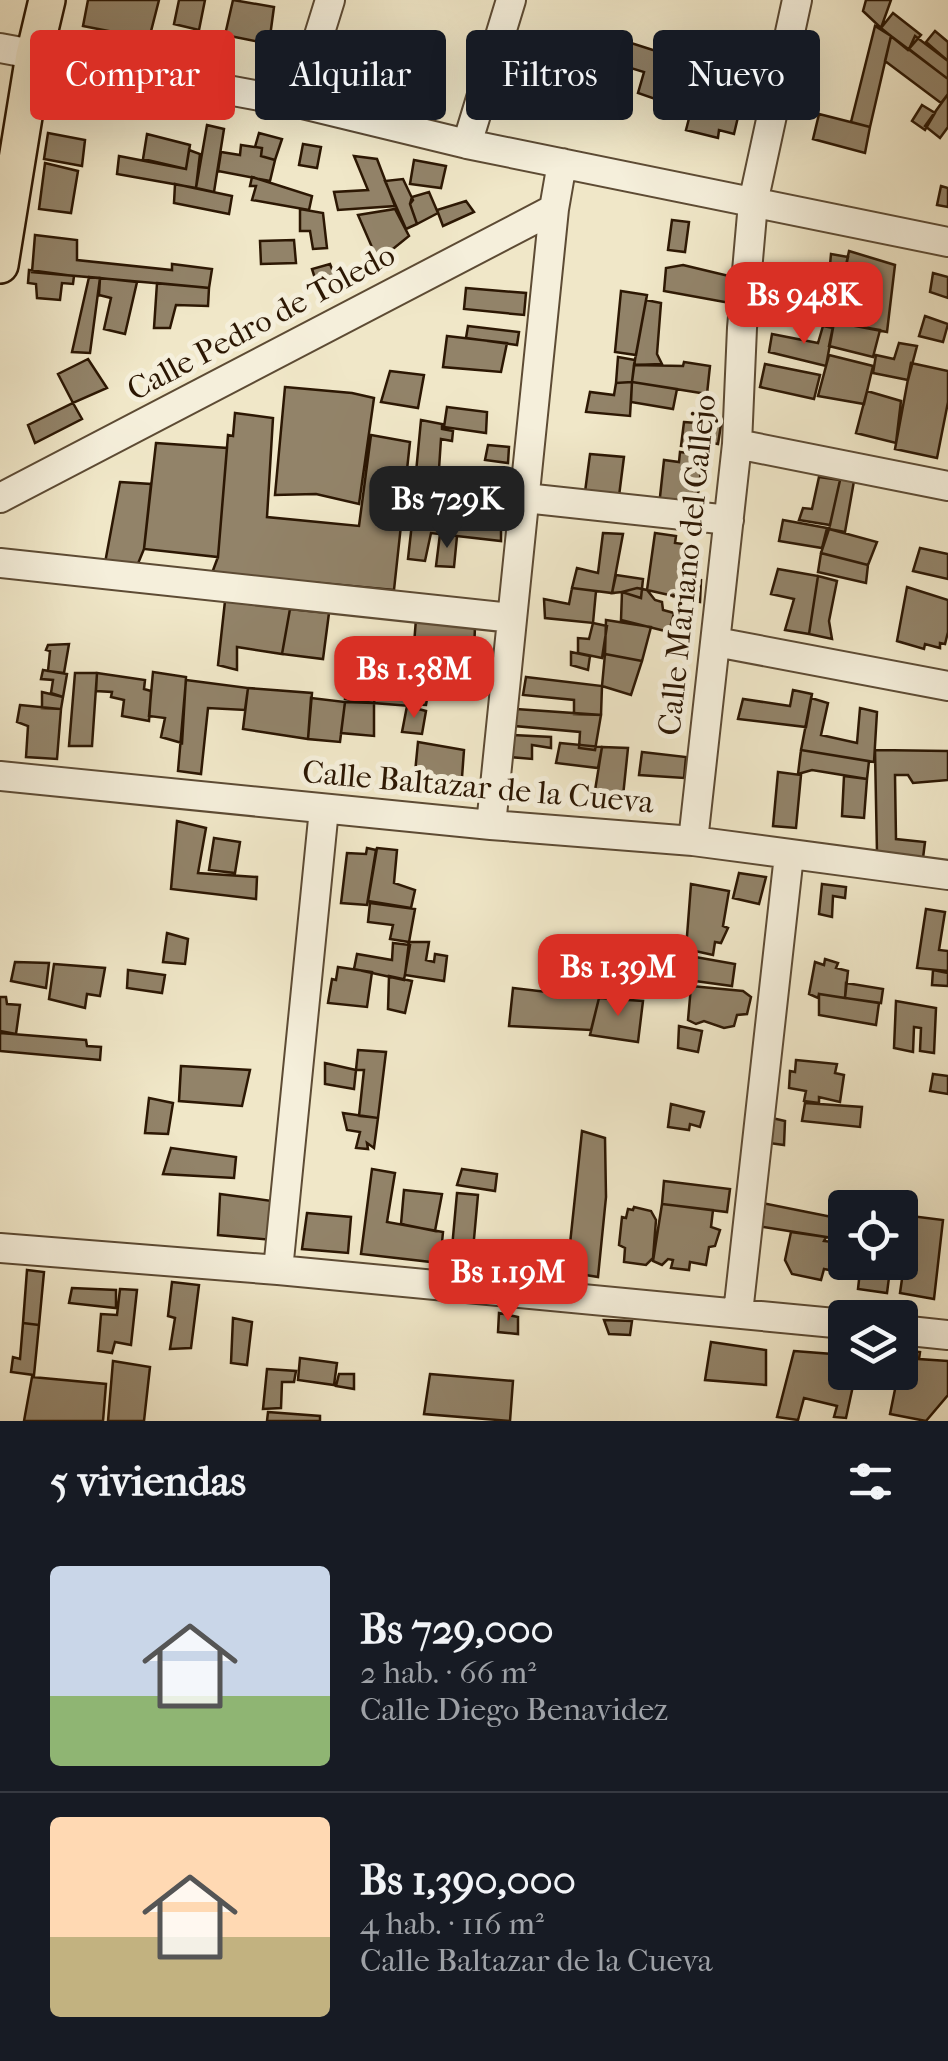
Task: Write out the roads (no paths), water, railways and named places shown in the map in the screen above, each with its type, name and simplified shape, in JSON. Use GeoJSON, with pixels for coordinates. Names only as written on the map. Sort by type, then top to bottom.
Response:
{"type":"FeatureCollection","features":[{"type":"Feature","properties":{"kind":"main road"},"geometry":{"type":"LineString","coordinates":[[0,265],[17,51],[46,0]]}},
{"type":"Feature","properties":{"kind":"street"},"geometry":{"type":"LineString","coordinates":[[321,30],[330,0]]}},
{"type":"Feature","properties":{"kind":"street"},"geometry":{"type":"LineString","coordinates":[[466,144],[511,0]]}},
{"type":"Feature","properties":{"kind":"street","name":"Calle Mariano del Callejo"},"geometry":{"type":"LineString","coordinates":[[693,842],[738,444],[753,204],[797,0]]}},
{"type":"Feature","properties":{"kind":"street"},"geometry":{"type":"LineString","coordinates":[[17,51],[255,95]]}},
{"type":"Feature","properties":{"kind":"street"},"geometry":{"type":"LineString","coordinates":[[368,120],[466,144],[948,242]]}},
{"type":"Feature","properties":{"kind":"street"},"geometry":{"type":"LineString","coordinates":[[491,825],[554,209],[562,164]]}},
{"type":"Feature","properties":{"kind":"street","name":"Calle Pedro de Toledo"},"geometry":{"type":"LineString","coordinates":[[0,498],[554,209]]}},
{"type":"Feature","properties":{"kind":"street"},"geometry":{"type":"LineString","coordinates":[[738,444],[948,486]]}},
{"type":"Feature","properties":{"kind":"street"},"geometry":{"type":"LineString","coordinates":[[525,498],[729,520]]}},
{"type":"Feature","properties":{"kind":"street"},"geometry":{"type":"LineString","coordinates":[[0,563],[512,618]]}},
{"type":"Feature","properties":{"kind":"street"},"geometry":{"type":"LineString","coordinates":[[716,642],[948,686]]}},
{"type":"Feature","properties":{"kind":"street","name":"Calle Baltazar de la Cueva"},"geometry":{"type":"LineString","coordinates":[[0,776],[693,842],[948,875]]}},
{"type":"Feature","properties":{"kind":"street"},"geometry":{"type":"LineString","coordinates":[[278,1270],[324,809]]}},
{"type":"Feature","properties":{"kind":"street"},"geometry":{"type":"LineString","coordinates":[[738,1313],[788,854]]}},
{"type":"Feature","properties":{"kind":"street"},"geometry":{"type":"LineString","coordinates":[[0,1248],[828,1322]]}},
{"type":"Feature","properties":{"kind":"street"},"geometry":{"type":"LineString","coordinates":[[918,1332],[948,1335]]}}]}
